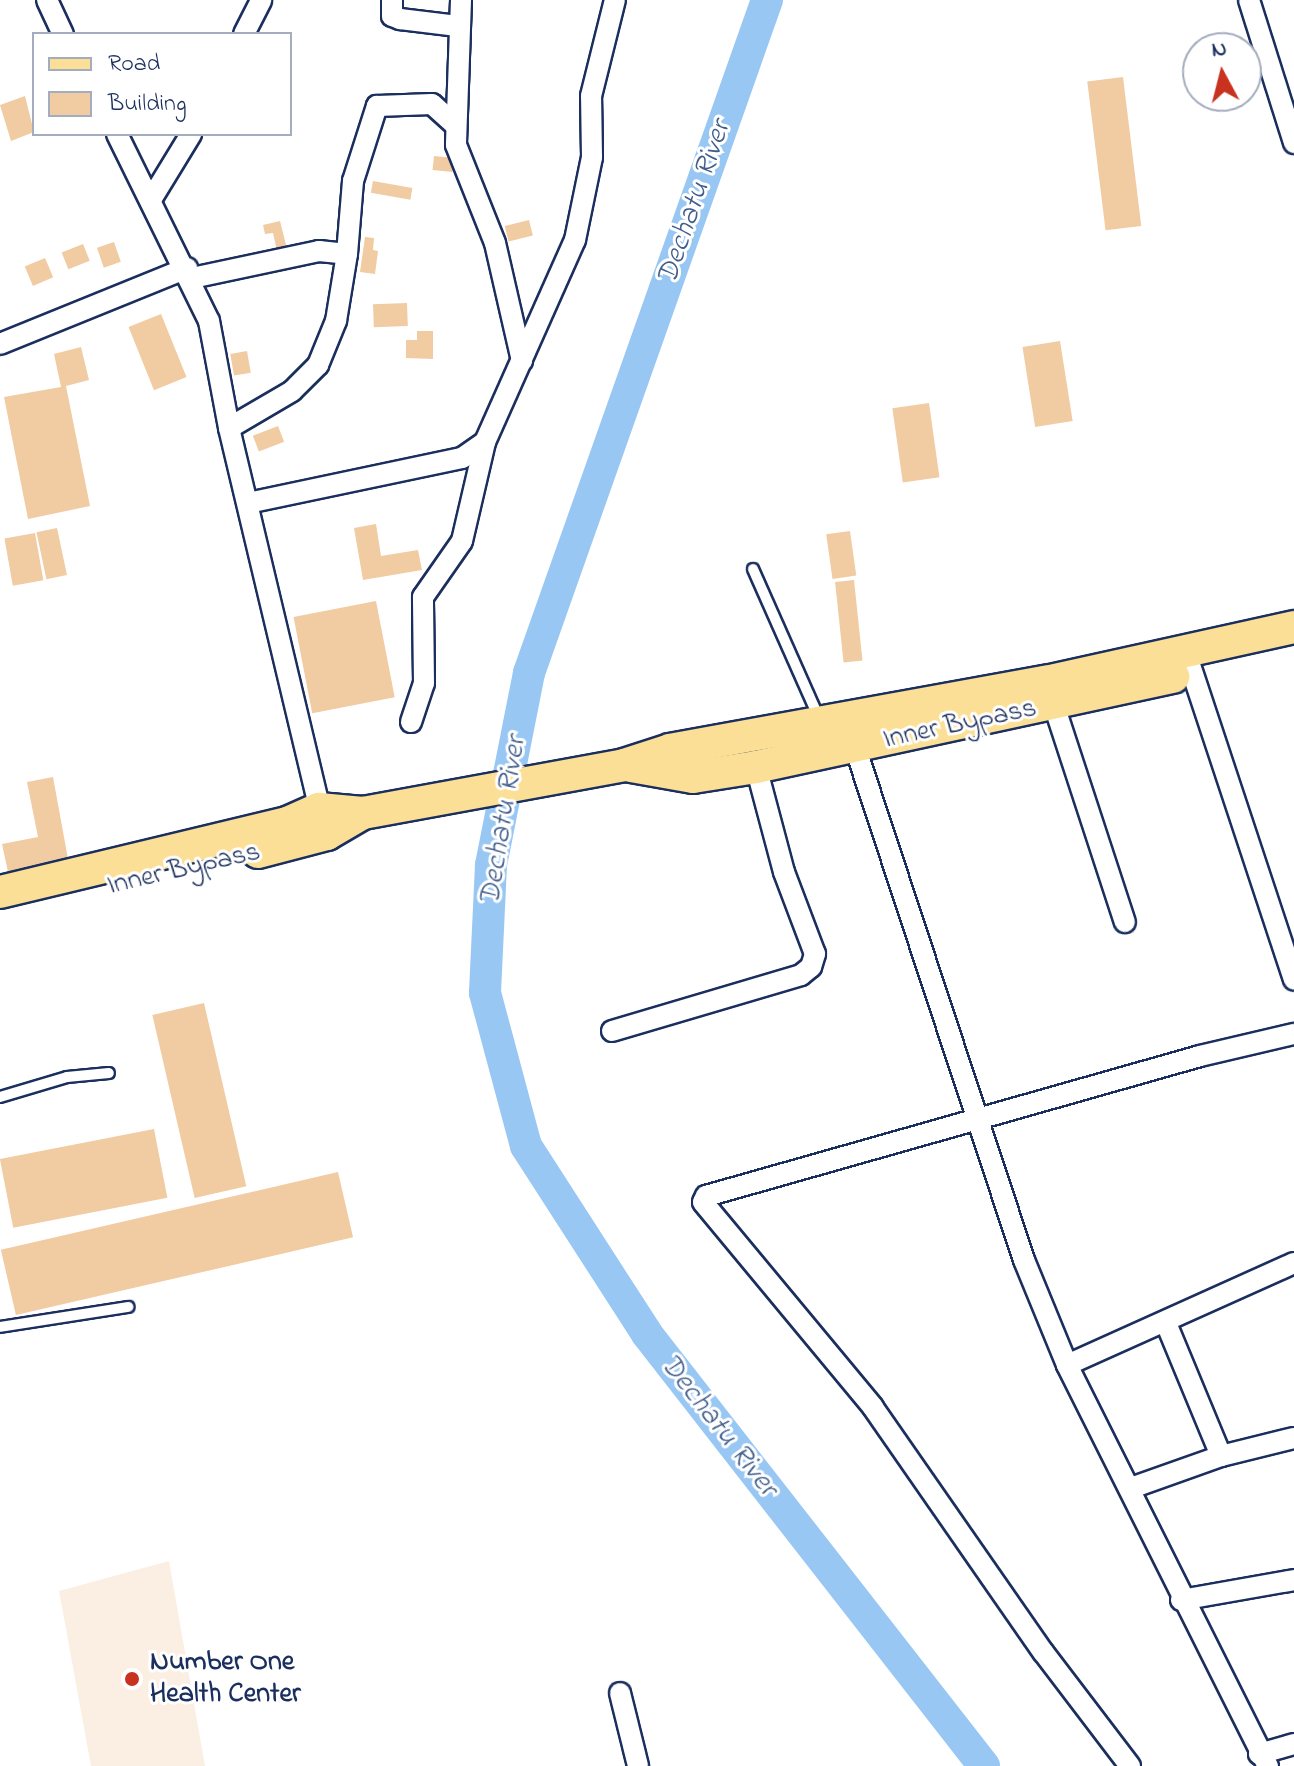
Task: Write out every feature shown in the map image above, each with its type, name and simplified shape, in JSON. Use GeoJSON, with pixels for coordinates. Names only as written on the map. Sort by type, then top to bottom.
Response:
{"type":"FeatureCollection","features":[{"type":"Feature","properties":{"kind":"main road","name":"Inner Bypass"},"geometry":{"type":"LineString","coordinates":[[624,765],[693,777],[855,747],[1050,694],[1190,662],[1294,627]]}},
{"type":"Feature","properties":{"kind":"main road","name":"Inner Bypass"},"geometry":{"type":"LineString","coordinates":[[1190,662],[1294,649]]}},
{"type":"Feature","properties":{"kind":"main road","name":"Inner Bypass"},"geometry":{"type":"LineString","coordinates":[[0,912],[363,813],[624,765],[670,750],[823,725],[1050,694]]}},
{"type":"Feature","properties":{"kind":"main road","name":"Inner Bypass"},"geometry":{"type":"LineString","coordinates":[[0,892],[287,823],[323,822]]}},
{"type":"Feature","properties":{"kind":"street"},"geometry":{"type":"LineString","coordinates":[[47,0],[62,32]]}},
{"type":"Feature","properties":{"kind":"street"},"geometry":{"type":"LineString","coordinates":[[245,32],[261,0]]}},
{"type":"Feature","properties":{"kind":"street"},"geometry":{"type":"LineString","coordinates":[[392,0],[392,16],[458,26]]}},
{"type":"Feature","properties":{"kind":"street"},"geometry":{"type":"LineString","coordinates":[[461,0],[456,145],[507,284],[522,361]]}},
{"type":"Feature","properties":{"kind":"street"},"geometry":{"type":"LineString","coordinates":[[411,722],[424,683],[423,597],[462,541],[485,442],[575,240],[592,157],[591,96],[615,0]]}},
{"type":"Feature","properties":{"kind":"street"},"geometry":{"type":"LineString","coordinates":[[1249,0],[1294,143]]}},
{"type":"Feature","properties":{"kind":"street"},"geometry":{"type":"LineString","coordinates":[[229,428],[292,391],[318,365],[336,321],[347,254],[353,181],[377,106],[432,104],[455,125]]}},
{"type":"Feature","properties":{"kind":"street"},"geometry":{"type":"LineString","coordinates":[[118,136],[189,273],[209,321],[229,428],[323,822]]}},
{"type":"Feature","properties":{"kind":"street"},"geometry":{"type":"LineString","coordinates":[[152,198],[190,136]]}},
{"type":"Feature","properties":{"kind":"street"},"geometry":{"type":"LineString","coordinates":[[0,344],[189,273],[319,251],[347,254]]}},
{"type":"Feature","properties":{"kind":"street"},"geometry":{"type":"LineString","coordinates":[[248,503],[451,460],[485,442]]}},
{"type":"Feature","properties":{"kind":"street"},"geometry":{"type":"LineString","coordinates":[[451,460],[475,484]]}},
{"type":"Feature","properties":{"kind":"street"},"geometry":{"type":"LineString","coordinates":[[1190,662],[1285,920],[1294,980]]}},
{"type":"Feature","properties":{"kind":"street"},"geometry":{"type":"LineString","coordinates":[[1050,694],[1125,922]]}},
{"type":"Feature","properties":{"kind":"street"},"geometry":{"type":"LineString","coordinates":[[855,747],[1024,1260],[1067,1365],[1131,1488],[1181,1600],[1264,1760],[1294,1744]]}},
{"type":"Feature","properties":{"kind":"street"},"geometry":{"type":"LineString","coordinates":[[612,1031],[801,975],[811,967],[815,954],[784,872],[756,767]]}},
{"type":"Feature","properties":{"kind":"street"},"geometry":{"type":"LineString","coordinates":[[1130,1766],[1043,1652],[873,1407],[703,1205],[706,1196],[1294,1034]]}},
{"type":"Feature","properties":{"kind":"street"},"geometry":{"type":"LineString","coordinates":[[1067,1365],[1294,1263]]}},
{"type":"Feature","properties":{"kind":"street"},"geometry":{"type":"LineString","coordinates":[[1166,1323],[1221,1456]]}},
{"type":"Feature","properties":{"kind":"street"},"geometry":{"type":"LineString","coordinates":[[1131,1488],[1221,1456],[1294,1438]]}},
{"type":"Feature","properties":{"kind":"street"},"geometry":{"type":"LineString","coordinates":[[1181,1600],[1294,1580]]}},
{"type":"Feature","properties":{"kind":"street"},"geometry":{"type":"LineString","coordinates":[[620,1693],[638,1766]]}},
{"type":"Feature","properties":{"kind":"lane"},"geometry":{"type":"LineString","coordinates":[[753,569],[823,725]]}},
{"type":"Feature","properties":{"kind":"lane"},"geometry":{"type":"LineString","coordinates":[[0,1097],[67,1077],[109,1073]]}},
{"type":"Feature","properties":{"kind":"lane"},"geometry":{"type":"LineString","coordinates":[[0,1327],[128,1307]]}},
{"type":"Feature","properties":{"kind":"shaded area","name":"Number One Health Center"},"geometry":{"type":"Polygon","coordinates":[[[169,1561],[205,1766],[91,1766],[59,1591],[169,1561]]]}},
{"type":"Feature","properties":{"kind":"building"},"geometry":{"type":"Polygon","coordinates":[[[1123,77],[1141,226],[1106,230],[1087,81],[1123,77]]]}},
{"type":"Feature","properties":{"kind":"building"},"geometry":{"type":"Polygon","coordinates":[[[25,96],[32,133],[11,141],[0,105],[25,96]]]}},
{"type":"Feature","properties":{"kind":"building"},"geometry":{"type":"Polygon","coordinates":[[[434,156],[454,158],[452,172],[433,170],[434,156]]]}},
{"type":"Feature","properties":{"kind":"building"},"geometry":{"type":"Polygon","coordinates":[[[373,181],[412,188],[410,200],[371,193],[373,181]]]}},
{"type":"Feature","properties":{"kind":"building"},"geometry":{"type":"Polygon","coordinates":[[[529,220],[533,236],[509,242],[505,226],[529,220]]]}},
{"type":"Feature","properties":{"kind":"building"},"geometry":{"type":"Polygon","coordinates":[[[280,221],[287,249],[277,251],[273,233],[265,234],[263,225],[280,221]]]}},
{"type":"Feature","properties":{"kind":"building"},"geometry":{"type":"Polygon","coordinates":[[[365,237],[374,238],[373,250],[378,251],[375,274],[360,272],[365,237]]]}},
{"type":"Feature","properties":{"kind":"building"},"geometry":{"type":"Polygon","coordinates":[[[114,242],[121,262],[104,268],[97,248],[114,242]]]}},
{"type":"Feature","properties":{"kind":"building"},"geometry":{"type":"Polygon","coordinates":[[[83,244],[90,261],[68,269],[62,253],[83,244]]]}},
{"type":"Feature","properties":{"kind":"building"},"geometry":{"type":"Polygon","coordinates":[[[45,258],[53,277],[33,286],[25,267],[45,258]]]}},
{"type":"Feature","properties":{"kind":"building"},"geometry":{"type":"Polygon","coordinates":[[[407,303],[408,326],[374,327],[373,304],[407,303]]]}},
{"type":"Feature","properties":{"kind":"building"},"geometry":{"type":"Polygon","coordinates":[[[161,314],[186,377],[154,390],[129,327],[161,314]]]}},
{"type":"Feature","properties":{"kind":"building"},"geometry":{"type":"Polygon","coordinates":[[[417,331],[433,331],[433,359],[406,358],[406,340],[417,340],[417,331]]]}},
{"type":"Feature","properties":{"kind":"building"},"geometry":{"type":"Polygon","coordinates":[[[1060,341],[1073,421],[1035,427],[1022,347],[1060,341]]]}},
{"type":"Feature","properties":{"kind":"building"},"geometry":{"type":"Polygon","coordinates":[[[81,347],[89,380],[66,386],[90,506],[28,519],[4,397],[61,387],[54,354],[81,347]]]}},
{"type":"Feature","properties":{"kind":"building"},"geometry":{"type":"Polygon","coordinates":[[[247,351],[251,373],[234,376],[230,354],[247,351]]]}},
{"type":"Feature","properties":{"kind":"building"},"geometry":{"type":"Polygon","coordinates":[[[929,403],[939,477],[903,482],[892,408],[929,403]]]}},
{"type":"Feature","properties":{"kind":"building"},"geometry":{"type":"Polygon","coordinates":[[[278,426],[284,442],[259,452],[253,436],[278,426]]]}},
{"type":"Feature","properties":{"kind":"building"},"geometry":{"type":"Polygon","coordinates":[[[376,524],[381,556],[418,550],[422,570],[363,580],[354,528],[376,524]]]}},
{"type":"Feature","properties":{"kind":"building"},"geometry":{"type":"Polygon","coordinates":[[[57,528],[67,575],[46,579],[36,532],[57,528]]]}},
{"type":"Feature","properties":{"kind":"building"},"geometry":{"type":"Polygon","coordinates":[[[850,531],[856,576],[832,579],[826,534],[850,531]]]}},
{"type":"Feature","properties":{"kind":"building"},"geometry":{"type":"Polygon","coordinates":[[[35,533],[43,580],[13,586],[4,538],[35,533]]]}},
{"type":"Feature","properties":{"kind":"building"},"geometry":{"type":"Polygon","coordinates":[[[854,580],[862,661],[844,663],[835,582],[854,580]]]}},
{"type":"Feature","properties":{"kind":"building"},"geometry":{"type":"Polygon","coordinates":[[[376,601],[395,697],[312,713],[294,617],[376,601]]]}},
{"type":"Feature","properties":{"kind":"building"},"geometry":{"type":"Polygon","coordinates":[[[53,777],[68,859],[8,872],[2,844],[38,837],[27,782],[53,777]]]}},
{"type":"Feature","properties":{"kind":"building"},"geometry":{"type":"Polygon","coordinates":[[[204,1003],[246,1186],[195,1198],[152,1015],[204,1003]]]}},
{"type":"Feature","properties":{"kind":"building"},"geometry":{"type":"Polygon","coordinates":[[[154,1129],[167,1198],[13,1228],[0,1159],[154,1129]]]}},
{"type":"Feature","properties":{"kind":"building"},"geometry":{"type":"Polygon","coordinates":[[[338,1172],[353,1237],[16,1315],[1,1250],[338,1172]]]}},
{"type":"Feature","properties":{"kind":"waterway","name":"Dechatu River"},"geometry":{"type":"LineString","coordinates":[[767,0],[529,673],[491,865],[485,993],[526,1146],[647,1334],[984,1766]]}},
{"type":"Feature","properties":{"kind":"place","name":"Number One Health Center"},"geometry":{"type":"Point","coordinates":[132,1679]}}]}
